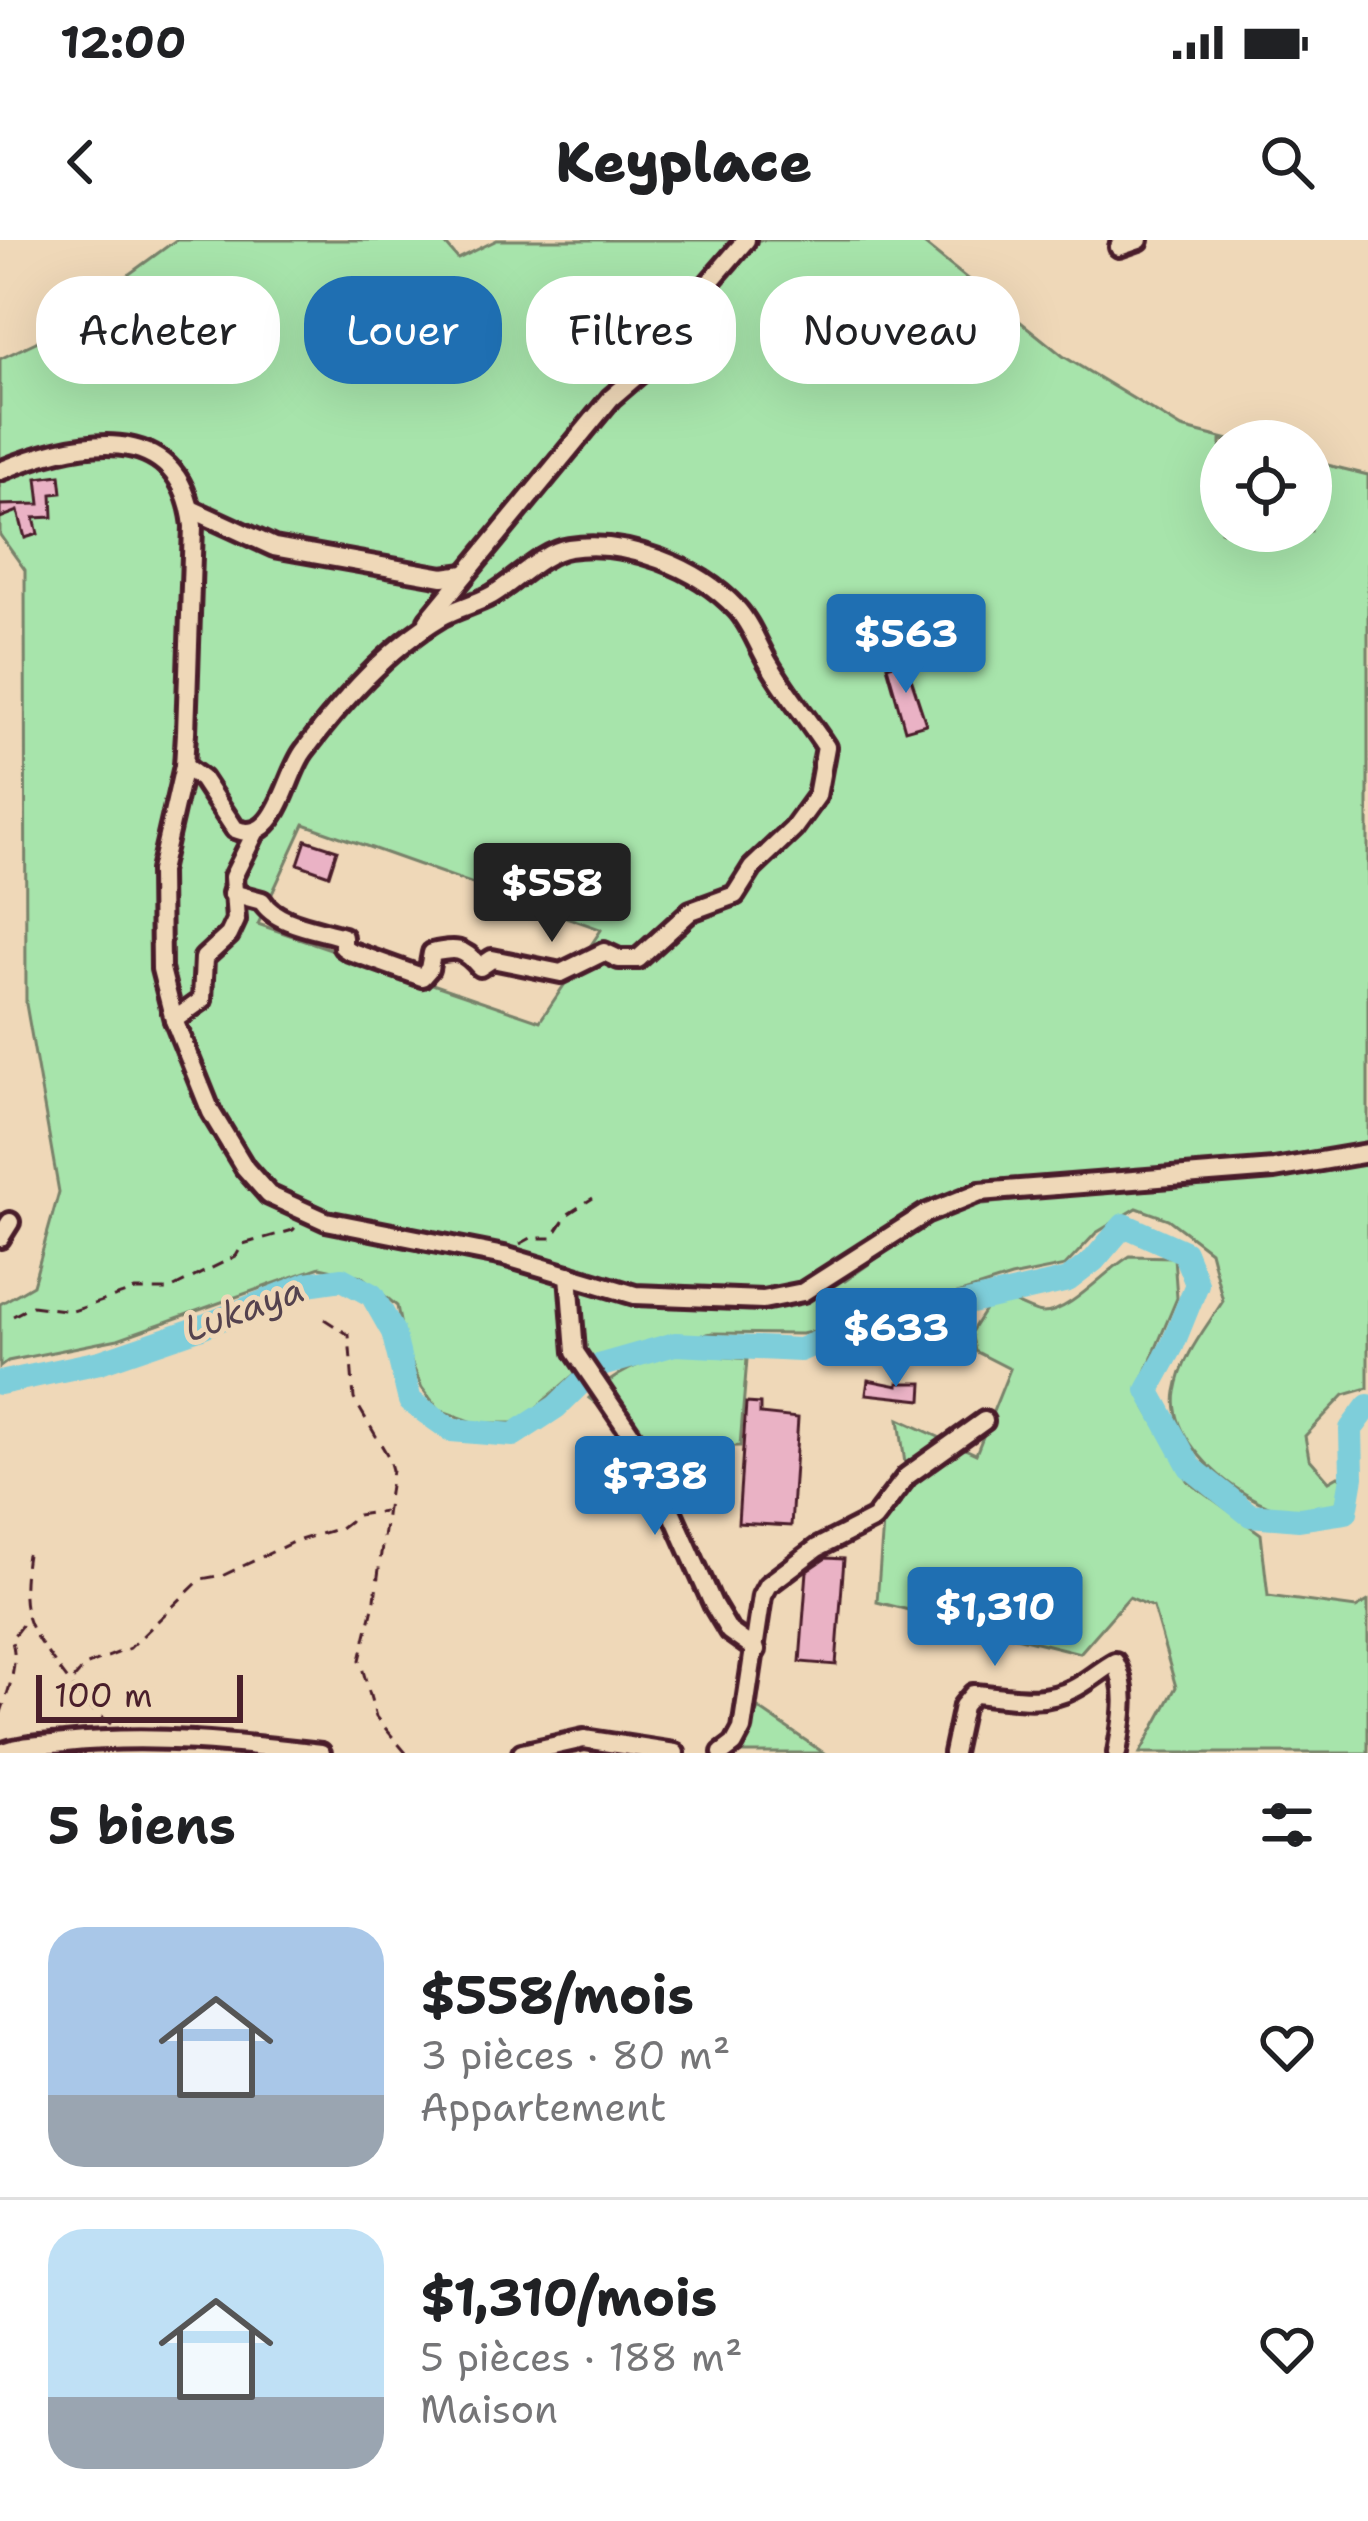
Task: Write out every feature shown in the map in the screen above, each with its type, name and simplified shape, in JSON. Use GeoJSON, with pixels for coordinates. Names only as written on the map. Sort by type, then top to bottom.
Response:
{"type":"FeatureCollection","features":[{"type":"Feature","properties":{"kind":"street"},"geometry":{"type":"LineString","coordinates":[[416,634],[611,398],[661,355],[689,306],[746,240]]}},
{"type":"Feature","properties":{"kind":"street"},"geometry":{"type":"LineString","coordinates":[[1119,247],[1139,240]]}},
{"type":"Feature","properties":{"kind":"street"},"geometry":{"type":"LineString","coordinates":[[0,471],[44,454],[98,443],[128,446],[154,457],[176,476],[190,509],[184,766],[160,871],[160,969],[174,1020],[235,1155],[269,1195],[304,1213],[369,1232],[504,1256],[635,1295],[788,1297],[843,1270],[925,1214],[980,1192],[1295,1167],[1368,1154]]}},
{"type":"Feature","properties":{"kind":"street"},"geometry":{"type":"LineString","coordinates":[[190,509],[274,547],[442,577],[465,574]]}},
{"type":"Feature","properties":{"kind":"street"},"geometry":{"type":"LineString","coordinates":[[174,1020],[202,1000],[204,958],[229,935],[236,920],[232,892],[233,877],[255,832],[271,820],[296,761],[326,723],[416,634],[445,614],[512,584],[565,548],[628,551],[654,558],[682,570],[738,610],[798,711],[826,747],[817,796],[793,830],[752,868],[735,895],[691,911],[638,958],[604,952],[561,973],[492,958],[480,967],[466,950],[456,948],[432,953],[426,976],[415,975],[349,951],[343,947],[343,937],[295,923],[267,910],[262,901],[232,892]]}},
{"type":"Feature","properties":{"kind":"street"},"geometry":{"type":"LineString","coordinates":[[184,766],[202,779],[235,829],[255,832]]}},
{"type":"Feature","properties":{"kind":"street"},"geometry":{"type":"LineString","coordinates":[[0,1238],[10,1222]]}},
{"type":"Feature","properties":{"kind":"street"},"geometry":{"type":"LineString","coordinates":[[569,1275],[575,1352],[649,1461],[729,1631],[756,1650]]}},
{"type":"Feature","properties":{"kind":"street"},"geometry":{"type":"LineString","coordinates":[[722,1753],[742,1729],[762,1596],[768,1585],[817,1547],[874,1519],[908,1475],[984,1421]]}},
{"type":"Feature","properties":{"kind":"street"},"geometry":{"type":"LineString","coordinates":[[953,1753],[963,1706],[973,1694],[1036,1700],[1052,1697],[1067,1693],[1115,1662],[1124,1705],[1118,1753]]}},
{"type":"Feature","properties":{"kind":"street"},"geometry":{"type":"LineString","coordinates":[[0,1753],[18,1746],[128,1737],[201,1739],[321,1753]]}},
{"type":"Feature","properties":{"kind":"street"},"geometry":{"type":"LineString","coordinates":[[522,1753],[584,1739],[675,1753]]}},
{"type":"Feature","properties":{"kind":"path"},"geometry":{"type":"LineString","coordinates":[[504,1256],[523,1241],[552,1238],[568,1214],[593,1198]]}},
{"type":"Feature","properties":{"kind":"path"},"geometry":{"type":"LineString","coordinates":[[13,1316],[32,1306],[73,1311],[135,1290],[168,1290],[236,1256],[243,1244],[293,1230],[304,1213]]}},
{"type":"Feature","properties":{"kind":"path"},"geometry":{"type":"LineString","coordinates":[[324,1319],[349,1335],[354,1399],[390,1462],[375,1599],[359,1660],[376,1718],[406,1753]]}},
{"type":"Feature","properties":{"kind":"path"},"geometry":{"type":"LineString","coordinates":[[70,1683],[85,1666],[130,1648],[201,1580],[229,1573],[296,1540],[340,1528],[361,1514],[386,1511]]}},
{"type":"Feature","properties":{"kind":"path"},"geometry":{"type":"LineString","coordinates":[[27,1554],[21,1596],[26,1620],[83,1702],[128,1737]]}},
{"type":"Feature","properties":{"kind":"path"},"geometry":{"type":"LineString","coordinates":[[0,1715],[15,1649],[11,1640],[26,1620]]}},
{"type":"Feature","properties":{"kind":"green space"},"geometry":{"type":"Polygon","coordinates":[[[176,240],[442,240],[458,259],[497,240],[919,240],[964,276],[760,276],[760,384],[1020,384],[1020,321],[1063,356],[1182,428],[1200,433],[1200,552],[1332,552],[1332,466],[1368,475],[1368,1142],[1229,1167],[953,1191],[831,1267],[845,1281],[947,1208],[1278,1172],[1368,1156],[1368,1388],[1344,1395],[1305,1436],[1309,1458],[1329,1481],[1338,1476],[1347,1482],[1334,1506],[1310,1514],[1281,1510],[1250,1497],[1219,1475],[1195,1449],[1179,1421],[1176,1392],[1188,1355],[1223,1301],[1210,1251],[1168,1219],[1137,1208],[1096,1233],[1065,1266],[948,1297],[858,1312],[846,1324],[802,1334],[712,1333],[594,1357],[519,1423],[476,1423],[439,1410],[422,1388],[405,1347],[397,1306],[361,1276],[320,1267],[118,1339],[8,1361],[0,1367],[0,1304],[33,1285],[59,1192],[26,1004],[25,570],[0,535],[0,359],[36,342],[36,384],[280,384],[280,276],[127,276],[176,240]],[[304,824],[258,924],[540,1021],[601,930],[304,824]]]}},
{"type":"Feature","properties":{"kind":"green space"},"geometry":{"type":"Polygon","coordinates":[[[1130,1256],[1174,1257],[1177,1298],[1140,1386],[1146,1408],[1189,1482],[1261,1534],[1268,1596],[1356,1608],[1368,1601],[1368,1753],[1140,1753],[1176,1687],[1153,1607],[1129,1597],[1080,1653],[877,1602],[883,1524],[906,1471],[899,1419],[976,1454],[1010,1369],[975,1351],[971,1332],[987,1307],[1007,1300],[1039,1313],[1053,1311],[1076,1299],[1130,1256]]]}},
{"type":"Feature","properties":{"kind":"green space"},"geometry":{"type":"Polygon","coordinates":[[[678,1352],[747,1359],[740,1446],[654,1447],[589,1398],[630,1369],[678,1352]]]}},
{"type":"Feature","properties":{"kind":"green space"},"geometry":{"type":"Polygon","coordinates":[[[758,1708],[824,1753],[742,1753],[758,1708]]]}},
{"type":"Feature","properties":{"kind":"building"},"geometry":{"type":"Polygon","coordinates":[[[60,475],[62,493],[52,494],[53,517],[34,518],[38,534],[25,538],[18,511],[0,518],[0,505],[40,504],[37,478],[60,475]]]}},
{"type":"Feature","properties":{"kind":"building"},"geometry":{"type":"Polygon","coordinates":[[[905,660],[926,724],[905,730],[887,666],[905,660]]]}},
{"type":"Feature","properties":{"kind":"building"},"geometry":{"type":"Polygon","coordinates":[[[306,840],[337,850],[329,875],[298,864],[306,840]]]}},
{"type":"Feature","properties":{"kind":"building"},"geometry":{"type":"Polygon","coordinates":[[[868,1380],[898,1386],[923,1383],[922,1400],[866,1394],[868,1380]]]}},
{"type":"Feature","properties":{"kind":"building"},"geometry":{"type":"Polygon","coordinates":[[[746,1403],[760,1404],[760,1414],[798,1418],[791,1526],[738,1523],[746,1403]]]}},
{"type":"Feature","properties":{"kind":"building"},"geometry":{"type":"Polygon","coordinates":[[[826,1558],[844,1559],[836,1665],[800,1662],[807,1571],[826,1558]]]}},
{"type":"Feature","properties":{"kind":"waterway","name":"Lukaya"},"geometry":{"type":"LineString","coordinates":[[0,1383],[100,1362],[307,1284],[342,1279],[372,1295],[393,1332],[410,1401],[451,1430],[513,1435],[556,1407],[598,1366],[675,1344],[800,1350],[883,1315],[941,1309],[1068,1280],[1094,1260],[1124,1225],[1184,1252],[1197,1284],[1148,1390],[1190,1467],[1250,1515],[1299,1519],[1346,1512],[1352,1477],[1351,1429],[1368,1406]]}}]}
